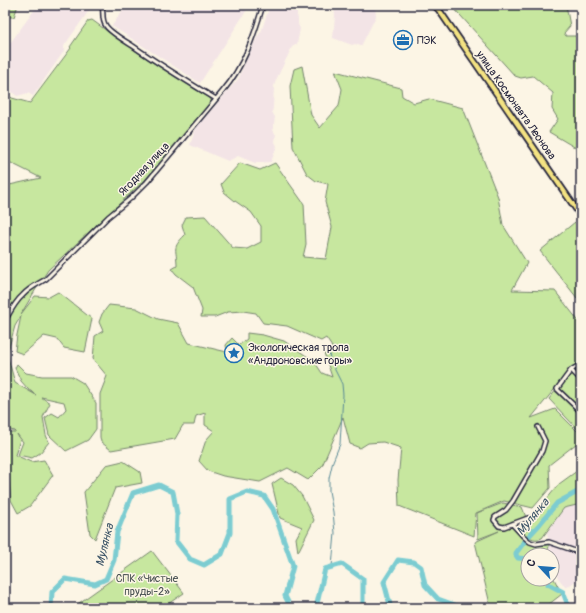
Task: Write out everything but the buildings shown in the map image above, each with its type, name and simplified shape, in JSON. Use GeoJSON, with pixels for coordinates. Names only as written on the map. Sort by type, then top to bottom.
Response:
{"type":"FeatureCollection","features":[{"type":"Feature","properties":{"kind":"main road","name":"улица Космонавта Леонова"},"geometry":{"type":"LineString","coordinates":[[434,5],[439,10],[581,216]]}},
{"type":"Feature","properties":{"kind":"street"},"geometry":{"type":"LineString","coordinates":[[102,5],[103,21],[105,25],[145,55],[216,99]]}},
{"type":"Feature","properties":{"kind":"street","name":"Ягодная улица"},"geometry":{"type":"LineString","coordinates":[[5,321],[23,294],[46,279],[108,217],[131,198],[147,182],[232,80],[252,40],[264,5]]}},
{"type":"Feature","properties":{"kind":"street"},"geometry":{"type":"LineString","coordinates":[[581,364],[571,370],[558,389],[581,412]]}},
{"type":"Feature","properties":{"kind":"street"},"geometry":{"type":"LineString","coordinates":[[571,370],[581,380]]}},
{"type":"Feature","properties":{"kind":"street"},"geometry":{"type":"LineString","coordinates":[[528,518],[504,527],[499,526],[494,520],[494,517],[506,510],[513,501],[542,451],[545,441],[538,427]]}},
{"type":"Feature","properties":{"kind":"street"},"geometry":{"type":"LineString","coordinates":[[512,524],[530,542],[536,544],[549,542],[581,553]]}},
{"type":"Feature","properties":{"kind":"shaded area"},"geometry":{"type":"Polygon","coordinates":[[[38,5],[84,5],[90,9],[64,46],[64,51],[33,96],[28,93],[17,96],[5,86],[5,50],[38,5]]]}},
{"type":"Feature","properties":{"kind":"shaded area"},"geometry":{"type":"Polygon","coordinates":[[[126,5],[250,5],[200,83],[112,26],[126,5]]]}},
{"type":"Feature","properties":{"kind":"shaded area"},"geometry":{"type":"Polygon","coordinates":[[[270,5],[295,5],[300,29],[297,44],[292,47],[274,86],[272,112],[275,117],[273,130],[276,135],[274,140],[277,146],[271,162],[255,163],[238,156],[228,161],[190,145],[196,128],[239,78],[257,37],[261,32],[270,5]]]}},
{"type":"Feature","properties":{"kind":"shaded area"},"geometry":{"type":"Polygon","coordinates":[[[334,5],[375,5],[376,16],[361,46],[355,44],[352,45],[333,38],[335,16],[334,5]]]}},
{"type":"Feature","properties":{"kind":"shaded area"},"geometry":{"type":"Polygon","coordinates":[[[581,504],[581,577],[566,588],[560,580],[560,547],[549,547],[547,532],[564,508],[581,504]]]}},
{"type":"Feature","properties":{"kind":"green space"},"geometry":{"type":"Polygon","coordinates":[[[5,5],[18,5],[14,17],[5,17],[5,5]]]}},
{"type":"Feature","properties":{"kind":"green space"},"geometry":{"type":"Polygon","coordinates":[[[451,5],[508,5],[511,7],[510,5],[566,5],[570,26],[564,33],[566,36],[579,36],[581,34],[581,151],[549,132],[558,119],[552,109],[553,93],[533,76],[521,78],[515,76],[451,5]]]}},
{"type":"Feature","properties":{"kind":"green space"},"geometry":{"type":"Polygon","coordinates":[[[92,20],[180,80],[210,98],[212,102],[146,179],[48,270],[21,314],[35,296],[49,297],[58,292],[92,319],[85,352],[64,348],[57,339],[44,336],[23,354],[15,351],[21,316],[15,326],[7,354],[15,383],[36,395],[21,381],[15,368],[17,364],[26,373],[42,376],[71,376],[83,383],[96,403],[96,429],[88,440],[66,451],[49,435],[45,418],[52,413],[59,417],[66,409],[64,402],[41,397],[50,403],[43,417],[46,435],[49,442],[40,453],[32,458],[18,455],[23,442],[17,434],[20,440],[15,455],[31,462],[44,460],[53,475],[30,506],[18,513],[11,500],[9,483],[5,480],[5,432],[16,432],[5,429],[5,186],[41,178],[5,160],[5,92],[12,98],[30,103],[71,48],[70,47],[88,21],[92,20]]]}},
{"type":"Feature","properties":{"kind":"green space"},"geometry":{"type":"Polygon","coordinates":[[[302,66],[311,115],[320,128],[339,106],[342,89],[335,71],[401,88],[402,96],[414,103],[429,99],[463,108],[498,197],[503,225],[527,263],[512,290],[555,291],[581,324],[581,360],[571,369],[531,418],[555,409],[581,435],[581,440],[549,465],[550,488],[533,508],[504,501],[476,513],[474,536],[399,506],[398,480],[401,448],[383,442],[368,443],[360,448],[350,444],[343,417],[322,466],[308,480],[288,468],[260,482],[223,476],[208,471],[199,461],[206,440],[214,431],[205,425],[205,413],[196,416],[194,425],[183,425],[175,439],[111,450],[101,442],[100,394],[107,376],[93,359],[95,336],[103,331],[99,322],[102,314],[109,305],[136,308],[158,319],[178,323],[189,343],[227,352],[226,345],[232,338],[239,345],[247,339],[247,333],[263,335],[284,341],[314,361],[322,373],[332,377],[324,353],[332,347],[326,338],[321,341],[287,326],[263,323],[256,313],[243,311],[228,312],[215,317],[201,317],[202,310],[193,287],[172,269],[177,266],[176,246],[185,235],[182,225],[186,217],[205,216],[233,248],[247,249],[261,242],[261,226],[251,212],[224,192],[221,184],[240,163],[260,170],[275,163],[304,204],[306,244],[303,257],[326,259],[332,227],[325,202],[328,184],[316,181],[307,174],[293,147],[290,86],[294,69],[302,66]]]}},
{"type":"Feature","properties":{"kind":"green space"},"geometry":{"type":"Polygon","coordinates":[[[575,222],[581,231],[581,303],[540,251],[575,222]]]}},
{"type":"Feature","properties":{"kind":"green space"},"geometry":{"type":"Polygon","coordinates":[[[581,365],[581,433],[549,399],[567,376],[581,365]]]}},
{"type":"Feature","properties":{"kind":"green space"},"geometry":{"type":"Polygon","coordinates":[[[123,461],[140,472],[142,483],[115,488],[95,539],[90,534],[84,492],[106,465],[123,461]]]}},
{"type":"Feature","properties":{"kind":"green space"},"geometry":{"type":"Polygon","coordinates":[[[581,468],[581,504],[564,508],[542,538],[533,539],[521,531],[559,484],[581,468]]]}},
{"type":"Feature","properties":{"kind":"green space"},"geometry":{"type":"Polygon","coordinates":[[[281,478],[293,485],[302,496],[314,520],[298,552],[296,538],[302,527],[280,518],[272,484],[281,478]]]}},
{"type":"Feature","properties":{"kind":"green space"},"geometry":{"type":"Polygon","coordinates":[[[503,503],[522,507],[527,520],[511,526],[528,541],[532,543],[548,542],[549,547],[520,547],[520,587],[558,587],[562,594],[544,608],[491,608],[475,542],[499,531],[478,539],[477,513],[503,503]]]}},
{"type":"Feature","properties":{"kind":"green space","name":"СПК «Чистые пруды-2»"},"geometry":{"type":"Polygon","coordinates":[[[152,551],[184,593],[162,608],[72,608],[152,551]]]}},
{"type":"Feature","properties":{"kind":"waterway"},"geometry":{"type":"LineString","coordinates":[[332,567],[335,533],[329,491],[329,478],[333,461],[340,444],[343,395],[342,384],[330,360],[329,352],[334,347]]}},
{"type":"Feature","properties":{"kind":"waterway","name":"Мулянка"},"geometry":{"type":"LineString","coordinates":[[51,608],[52,592],[65,579],[95,584],[106,579],[114,560],[117,532],[133,493],[159,485],[173,492],[177,514],[176,541],[190,559],[204,565],[222,554],[230,533],[230,499],[247,492],[264,496],[273,509],[293,566],[285,596],[291,608]]}},
{"type":"Feature","properties":{"kind":"waterway","name":"Мулянка"},"geometry":{"type":"LineString","coordinates":[[520,547],[557,503],[581,490]]}},
{"type":"Feature","properties":{"kind":"waterway","name":"Мулянка"},"geometry":{"type":"LineString","coordinates":[[520,548],[516,555],[520,558]]}},
{"type":"Feature","properties":{"kind":"waterway","name":"Мулянка"},"geometry":{"type":"LineString","coordinates":[[393,608],[390,605],[384,582],[398,560],[414,562],[421,567],[425,585],[438,599],[463,608]]}},
{"type":"Feature","properties":{"kind":"waterway","name":"Мулянка"},"geometry":{"type":"LineString","coordinates":[[316,608],[325,569],[342,564],[363,579],[363,608]]}},
{"type":"Feature","properties":{"kind":"waterway","name":"Мулянка"},"geometry":{"type":"LineString","coordinates":[[554,587],[563,592],[569,608]]}},
{"type":"Feature","properties":{"kind":"place","name":"ПЭК"},"geometry":{"type":"Point","coordinates":[403,40]}},
{"type":"Feature","properties":{"kind":"place","name":"Экологическая тропа «Андроновские горы»"},"geometry":{"type":"Point","coordinates":[234,353]}}]}
